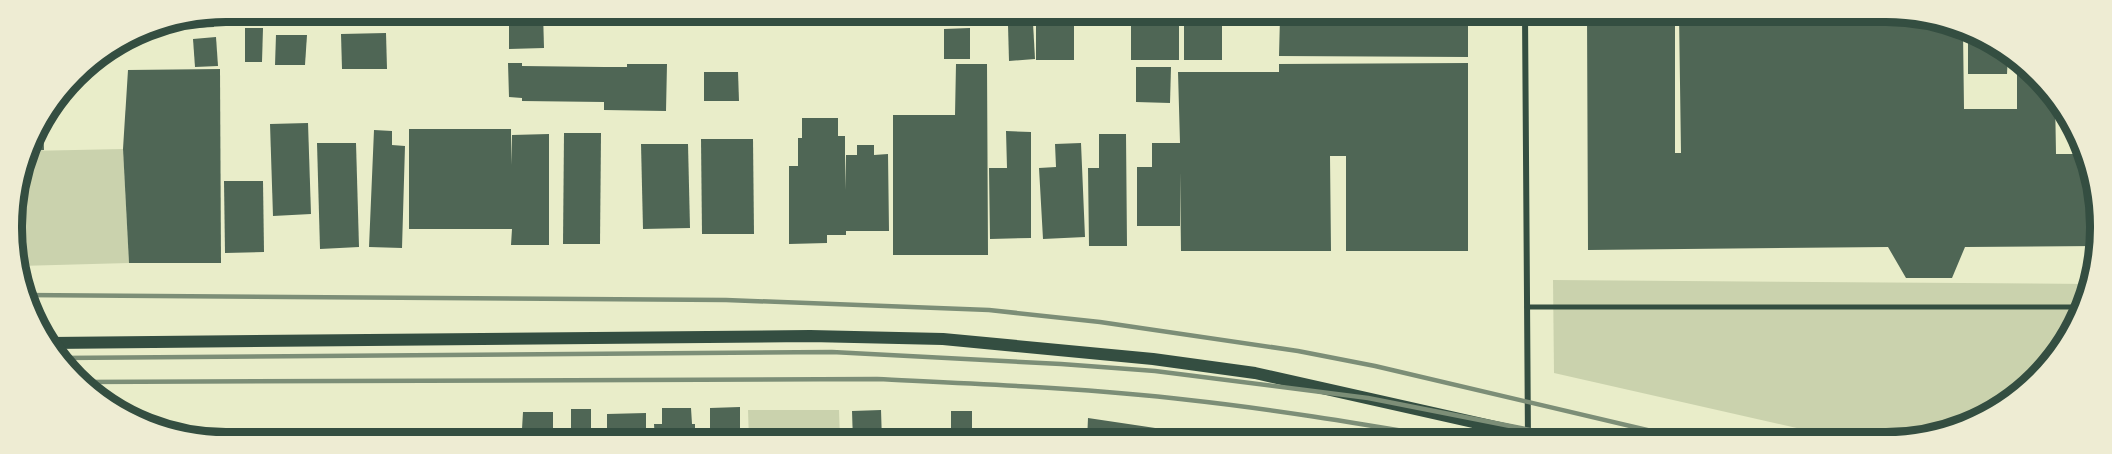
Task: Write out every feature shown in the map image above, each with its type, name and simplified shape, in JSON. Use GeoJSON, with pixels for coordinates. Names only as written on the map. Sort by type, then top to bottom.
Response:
{"type":"FeatureCollection","features":[{"type":"Feature","properties":{"kind":"main road"},"geometry":{"type":"LineString","coordinates":[[59,343],[810,336],[943,339],[1131,356],[1255,373],[1500,431]]}},
{"type":"Feature","properties":{"kind":"street"},"geometry":{"type":"LineString","coordinates":[[1525,22],[1528,431]]}},
{"type":"Feature","properties":{"kind":"street"},"geometry":{"type":"LineString","coordinates":[[1527,307],[2073,307]]}},
{"type":"Feature","properties":{"kind":"green space"},"geometry":{"type":"Polygon","coordinates":[[[123,149],[129,263],[26,266],[23,240],[24,200],[29,174],[37,151],[123,149]]]}},
{"type":"Feature","properties":{"kind":"green space"},"geometry":{"type":"Polygon","coordinates":[[[1553,280],[2082,284],[2062,329],[2039,362],[2020,381],[1987,404],[1963,416],[1925,428],[1898,431],[1810,431],[1554,373],[1553,280]]]}},
{"type":"Feature","properties":{"kind":"green space"},"geometry":{"type":"Polygon","coordinates":[[[748,410],[839,410],[840,432],[749,432],[748,410]]]}},
{"type":"Feature","properties":{"kind":"building"},"geometry":{"type":"Polygon","coordinates":[[[509,22],[543,22],[544,48],[509,49],[509,22]]]}},
{"type":"Feature","properties":{"kind":"building"},"geometry":{"type":"Polygon","coordinates":[[[1280,22],[1468,22],[1468,57],[1279,56],[1280,22]]]}},
{"type":"Feature","properties":{"kind":"building"},"geometry":{"type":"Polygon","coordinates":[[[1587,22],[1675,22],[1675,153],[1681,153],[1679,22],[1885,22],[1925,26],[1951,33],[1963,38],[1964,109],[2017,109],[2017,71],[2020,73],[2039,92],[2055,115],[2056,154],[2076,154],[2086,187],[2089,214],[2089,246],[1965,247],[1952,278],[1906,278],[1888,247],[1588,250],[1587,22]]]}},
{"type":"Feature","properties":{"kind":"building"},"geometry":{"type":"Polygon","coordinates":[[[214,23],[214,27],[176,29],[200,24],[214,23]]]}},
{"type":"Feature","properties":{"kind":"building"},"geometry":{"type":"Polygon","coordinates":[[[1033,23],[1035,59],[1009,61],[1008,25],[1033,23]]]}},
{"type":"Feature","properties":{"kind":"building"},"geometry":{"type":"Polygon","coordinates":[[[1074,23],[1074,60],[1036,60],[1036,24],[1074,23]]]}},
{"type":"Feature","properties":{"kind":"building"},"geometry":{"type":"Polygon","coordinates":[[[1131,23],[1179,23],[1179,60],[1131,60],[1131,23]]]}},
{"type":"Feature","properties":{"kind":"building"},"geometry":{"type":"Polygon","coordinates":[[[1184,25],[1222,25],[1222,60],[1184,60],[1184,25]]]}},
{"type":"Feature","properties":{"kind":"building"},"geometry":{"type":"Polygon","coordinates":[[[245,28],[263,28],[262,62],[245,62],[245,28]]]}},
{"type":"Feature","properties":{"kind":"building"},"geometry":{"type":"Polygon","coordinates":[[[970,28],[970,59],[944,59],[944,29],[970,28]]]}},
{"type":"Feature","properties":{"kind":"building"},"geometry":{"type":"Polygon","coordinates":[[[386,33],[387,69],[342,69],[341,34],[386,33]]]}},
{"type":"Feature","properties":{"kind":"building"},"geometry":{"type":"Polygon","coordinates":[[[276,35],[307,35],[305,65],[275,65],[276,35]]]}},
{"type":"Feature","properties":{"kind":"building"},"geometry":{"type":"Polygon","coordinates":[[[216,37],[218,66],[195,67],[193,39],[216,37]]]}},
{"type":"Feature","properties":{"kind":"building"},"geometry":{"type":"Polygon","coordinates":[[[1968,40],[2008,64],[2007,74],[1968,74],[1968,40]]]}},
{"type":"Feature","properties":{"kind":"building"},"geometry":{"type":"Polygon","coordinates":[[[508,63],[522,63],[522,66],[604,67],[627,67],[627,64],[667,64],[666,111],[604,110],[604,102],[522,101],[522,98],[509,97],[508,63]]]}},
{"type":"Feature","properties":{"kind":"building"},"geometry":{"type":"Polygon","coordinates":[[[1468,63],[1468,251],[1346,251],[1346,156],[1330,156],[1331,251],[1181,251],[1180,172],[1180,226],[1137,226],[1137,167],[1152,167],[1152,143],[1180,143],[1178,72],[1279,72],[1279,64],[1468,63]]]}},
{"type":"Feature","properties":{"kind":"building"},"geometry":{"type":"Polygon","coordinates":[[[956,64],[987,64],[988,255],[893,255],[893,115],[955,115],[956,64]]]}},
{"type":"Feature","properties":{"kind":"building"},"geometry":{"type":"Polygon","coordinates":[[[1136,67],[1171,67],[1170,103],[1136,102],[1136,67]]]}},
{"type":"Feature","properties":{"kind":"building"},"geometry":{"type":"Polygon","coordinates":[[[220,69],[221,263],[129,263],[123,149],[128,70],[220,69]]]}},
{"type":"Feature","properties":{"kind":"building"},"geometry":{"type":"Polygon","coordinates":[[[704,72],[738,72],[739,101],[704,101],[704,72]]]}},
{"type":"Feature","properties":{"kind":"building"},"geometry":{"type":"Polygon","coordinates":[[[802,118],[838,118],[838,136],[845,136],[845,190],[846,155],[857,155],[857,145],[874,145],[874,155],[888,154],[889,231],[846,231],[846,235],[827,235],[827,243],[789,244],[789,166],[798,166],[798,138],[802,138],[802,118]]]}},
{"type":"Feature","properties":{"kind":"building"},"geometry":{"type":"Polygon","coordinates":[[[308,123],[311,214],[273,216],[270,124],[308,123]]]}},
{"type":"Feature","properties":{"kind":"building"},"geometry":{"type":"Polygon","coordinates":[[[409,129],[511,129],[511,165],[512,135],[549,134],[549,245],[511,245],[512,229],[409,229],[409,129]]]}},
{"type":"Feature","properties":{"kind":"building"},"geometry":{"type":"Polygon","coordinates":[[[374,130],[392,131],[392,145],[405,146],[402,248],[369,247],[374,130]]]}},
{"type":"Feature","properties":{"kind":"building"},"geometry":{"type":"Polygon","coordinates":[[[1006,131],[1031,132],[1031,238],[990,239],[989,168],[1007,168],[1006,131]]]}},
{"type":"Feature","properties":{"kind":"building"},"geometry":{"type":"Polygon","coordinates":[[[564,133],[601,133],[600,244],[563,244],[564,133]]]}},
{"type":"Feature","properties":{"kind":"building"},"geometry":{"type":"Polygon","coordinates":[[[1099,134],[1126,134],[1127,246],[1089,246],[1088,168],[1099,168],[1099,134]]]}},
{"type":"Feature","properties":{"kind":"building"},"geometry":{"type":"Polygon","coordinates":[[[44,138],[44,150],[38,150],[44,138]]]}},
{"type":"Feature","properties":{"kind":"building"},"geometry":{"type":"Polygon","coordinates":[[[701,139],[753,139],[754,234],[702,234],[701,139]]]}},
{"type":"Feature","properties":{"kind":"building"},"geometry":{"type":"Polygon","coordinates":[[[317,143],[356,143],[359,247],[320,249],[317,143]]]}},
{"type":"Feature","properties":{"kind":"building"},"geometry":{"type":"Polygon","coordinates":[[[1081,143],[1085,237],[1043,239],[1039,168],[1056,167],[1055,144],[1081,143]]]}},
{"type":"Feature","properties":{"kind":"building"},"geometry":{"type":"Polygon","coordinates":[[[641,144],[688,144],[690,228],[643,229],[641,144]]]}},
{"type":"Feature","properties":{"kind":"building"},"geometry":{"type":"Polygon","coordinates":[[[224,181],[263,181],[264,252],[225,253],[224,181]]]}},
{"type":"Feature","properties":{"kind":"building"},"geometry":{"type":"Polygon","coordinates":[[[740,407],[740,432],[710,432],[710,408],[740,407]]]}},
{"type":"Feature","properties":{"kind":"building"},"geometry":{"type":"Polygon","coordinates":[[[662,408],[691,408],[695,432],[654,432],[654,424],[662,424],[662,408]]]}},
{"type":"Feature","properties":{"kind":"building"},"geometry":{"type":"Polygon","coordinates":[[[571,409],[591,409],[591,431],[598,432],[560,432],[560,429],[571,429],[571,409]]]}},
{"type":"Feature","properties":{"kind":"building"},"geometry":{"type":"Polygon","coordinates":[[[881,410],[882,432],[853,432],[852,411],[881,410]]]}},
{"type":"Feature","properties":{"kind":"building"},"geometry":{"type":"Polygon","coordinates":[[[951,411],[972,411],[972,432],[951,432],[951,411]]]}},
{"type":"Feature","properties":{"kind":"building"},"geometry":{"type":"Polygon","coordinates":[[[523,412],[553,412],[553,432],[514,432],[514,429],[522,429],[523,412]]]}},
{"type":"Feature","properties":{"kind":"building"},"geometry":{"type":"Polygon","coordinates":[[[646,413],[646,432],[607,432],[607,414],[646,413]]]}},
{"type":"Feature","properties":{"kind":"building"},"geometry":{"type":"Polygon","coordinates":[[[1088,418],[1178,431],[1087,431],[1088,418]]]}},
{"type":"Feature","properties":{"kind":"building"},"geometry":{"type":"Polygon","coordinates":[[[1085,429],[1085,431],[1039,432],[1085,429]]]}},
{"type":"Feature","properties":{"kind":"railway"},"geometry":{"type":"LineString","coordinates":[[34,295],[726,300],[989,310],[1100,322],[1298,351],[1375,366],[1652,431]]}},
{"type":"Feature","properties":{"kind":"railway"},"geometry":{"type":"LineString","coordinates":[[70,358],[832,352],[1155,371],[1368,398],[1536,431]]}},
{"type":"Feature","properties":{"kind":"railway"},"geometry":{"type":"LineString","coordinates":[[93,382],[877,379],[1111,392],[1292,413],[1404,431]]}}]}
